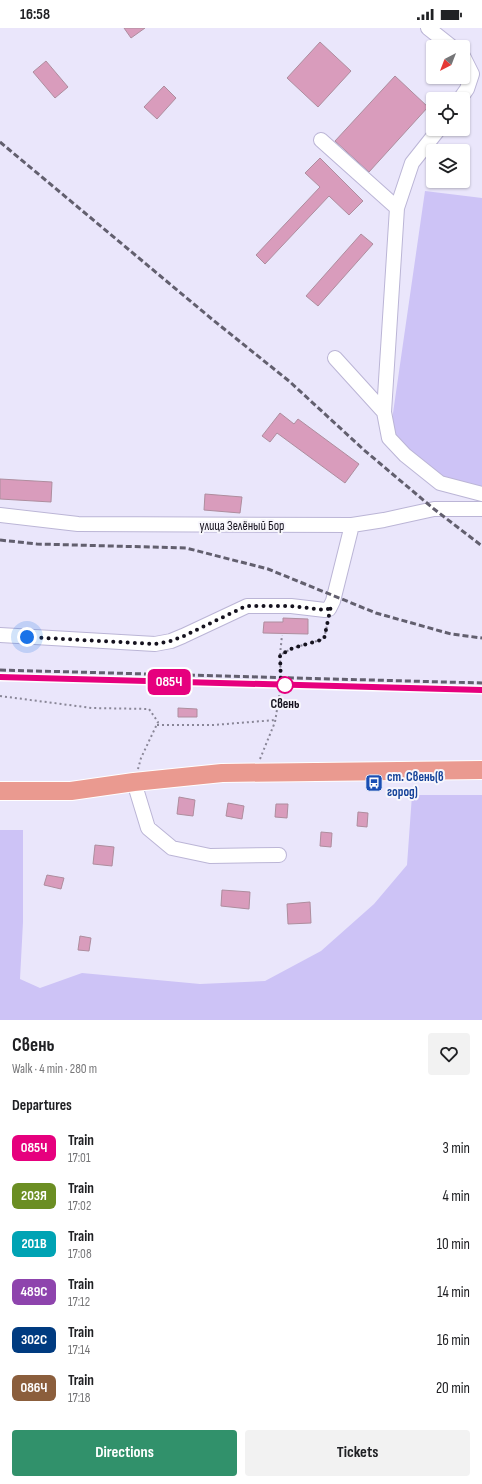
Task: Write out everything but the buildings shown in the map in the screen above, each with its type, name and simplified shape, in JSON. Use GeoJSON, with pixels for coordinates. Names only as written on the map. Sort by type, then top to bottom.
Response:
{"type":"FeatureCollection","features":[{"type":"Feature","properties":{"kind":"main road"},"geometry":{"type":"LineString","coordinates":[[0,791],[70,791],[134,782],[222,773],[482,770]]}},
{"type":"Feature","properties":{"kind":"street"},"geometry":{"type":"LineString","coordinates":[[428,28],[443,40]]}},
{"type":"Feature","properties":{"kind":"street"},"geometry":{"type":"LineString","coordinates":[[470,70],[472,74],[470,80]]}},
{"type":"Feature","properties":{"kind":"street"},"geometry":{"type":"LineString","coordinates":[[433,136],[412,163],[397,208],[384,412],[389,438],[405,455],[440,483],[482,494]]}},
{"type":"Feature","properties":{"kind":"street"},"geometry":{"type":"LineString","coordinates":[[321,140],[397,208]]}},
{"type":"Feature","properties":{"kind":"street"},"geometry":{"type":"LineString","coordinates":[[335,358],[384,412]]}},
{"type":"Feature","properties":{"kind":"street","name":"улица Зелёный Бор"},"geometry":{"type":"LineString","coordinates":[[0,515],[78,524],[352,526],[434,509],[482,509]]}},
{"type":"Feature","properties":{"kind":"street"},"geometry":{"type":"LineString","coordinates":[[0,635],[155,644],[171,641],[184,636],[246,606],[291,606],[325,610],[331,606],[352,526]]}},
{"type":"Feature","properties":{"kind":"street"},"geometry":{"type":"LineString","coordinates":[[134,782],[148,828],[172,848],[210,856],[278,855]]}},
{"type":"Feature","properties":{"kind":"path"},"geometry":{"type":"LineString","coordinates":[[280,655],[293,648],[324,639],[331,606]]}},
{"type":"Feature","properties":{"kind":"path"},"geometry":{"type":"LineString","coordinates":[[258,765],[276,720],[281,684],[280,655],[282,635]]}},
{"type":"Feature","properties":{"kind":"path"},"geometry":{"type":"LineString","coordinates":[[0,696],[92,708],[149,709],[158,722],[141,758],[134,782]]}},
{"type":"Feature","properties":{"kind":"path"},"geometry":{"type":"LineString","coordinates":[[157,725],[213,725],[276,720]]}},
{"type":"Feature","properties":{"kind":"shaded area"},"geometry":{"type":"Polygon","coordinates":[[[425,191],[482,198],[482,487],[441,480],[390,434],[425,191]]]}},
{"type":"Feature","properties":{"kind":"shaded area"},"geometry":{"type":"Polygon","coordinates":[[[412,795],[482,795],[482,1020],[0,1020],[0,830],[23,830],[23,922],[20,979],[40,988],[82,973],[200,984],[265,981],[321,951],[374,904],[407,865],[412,795]]]}},
{"type":"Feature","properties":{"kind":"railway"},"geometry":{"type":"LineString","coordinates":[[0,142],[213,320],[289,381],[364,450],[434,509],[482,546]]}},
{"type":"Feature","properties":{"kind":"railway"},"geometry":{"type":"LineString","coordinates":[[0,540],[37,544],[186,548],[268,569],[376,613],[451,634],[482,638]]}},
{"type":"Feature","properties":{"kind":"railway"},"geometry":{"type":"LineString","coordinates":[[0,670],[482,683]]}},
{"type":"Feature","properties":{"kind":"railway"},"geometry":{"type":"LineString","coordinates":[[0,677],[482,690]]}},
{"type":"Feature","properties":{"kind":"train","name":"085Ч"},"geometry":{"type":"LineString","coordinates":[[0,677],[482,690]]}},
{"type":"Feature","properties":{"kind":"place","name":"Свень"},"geometry":{"type":"Point","coordinates":[285,685]}},
{"type":"Feature","properties":{"kind":"place","name":"ст. Свень(в город)"},"geometry":{"type":"Point","coordinates":[374,783]}},
{"type":"Feature","properties":{"kind":"route"},"geometry":{"type":"LineString","coordinates":[[27,637],[155,644],[171,641],[184,636],[246,606],[291,606],[325,610],[331,606],[324,639],[293,648],[280,655],[281,684],[285,685]]}}]}
